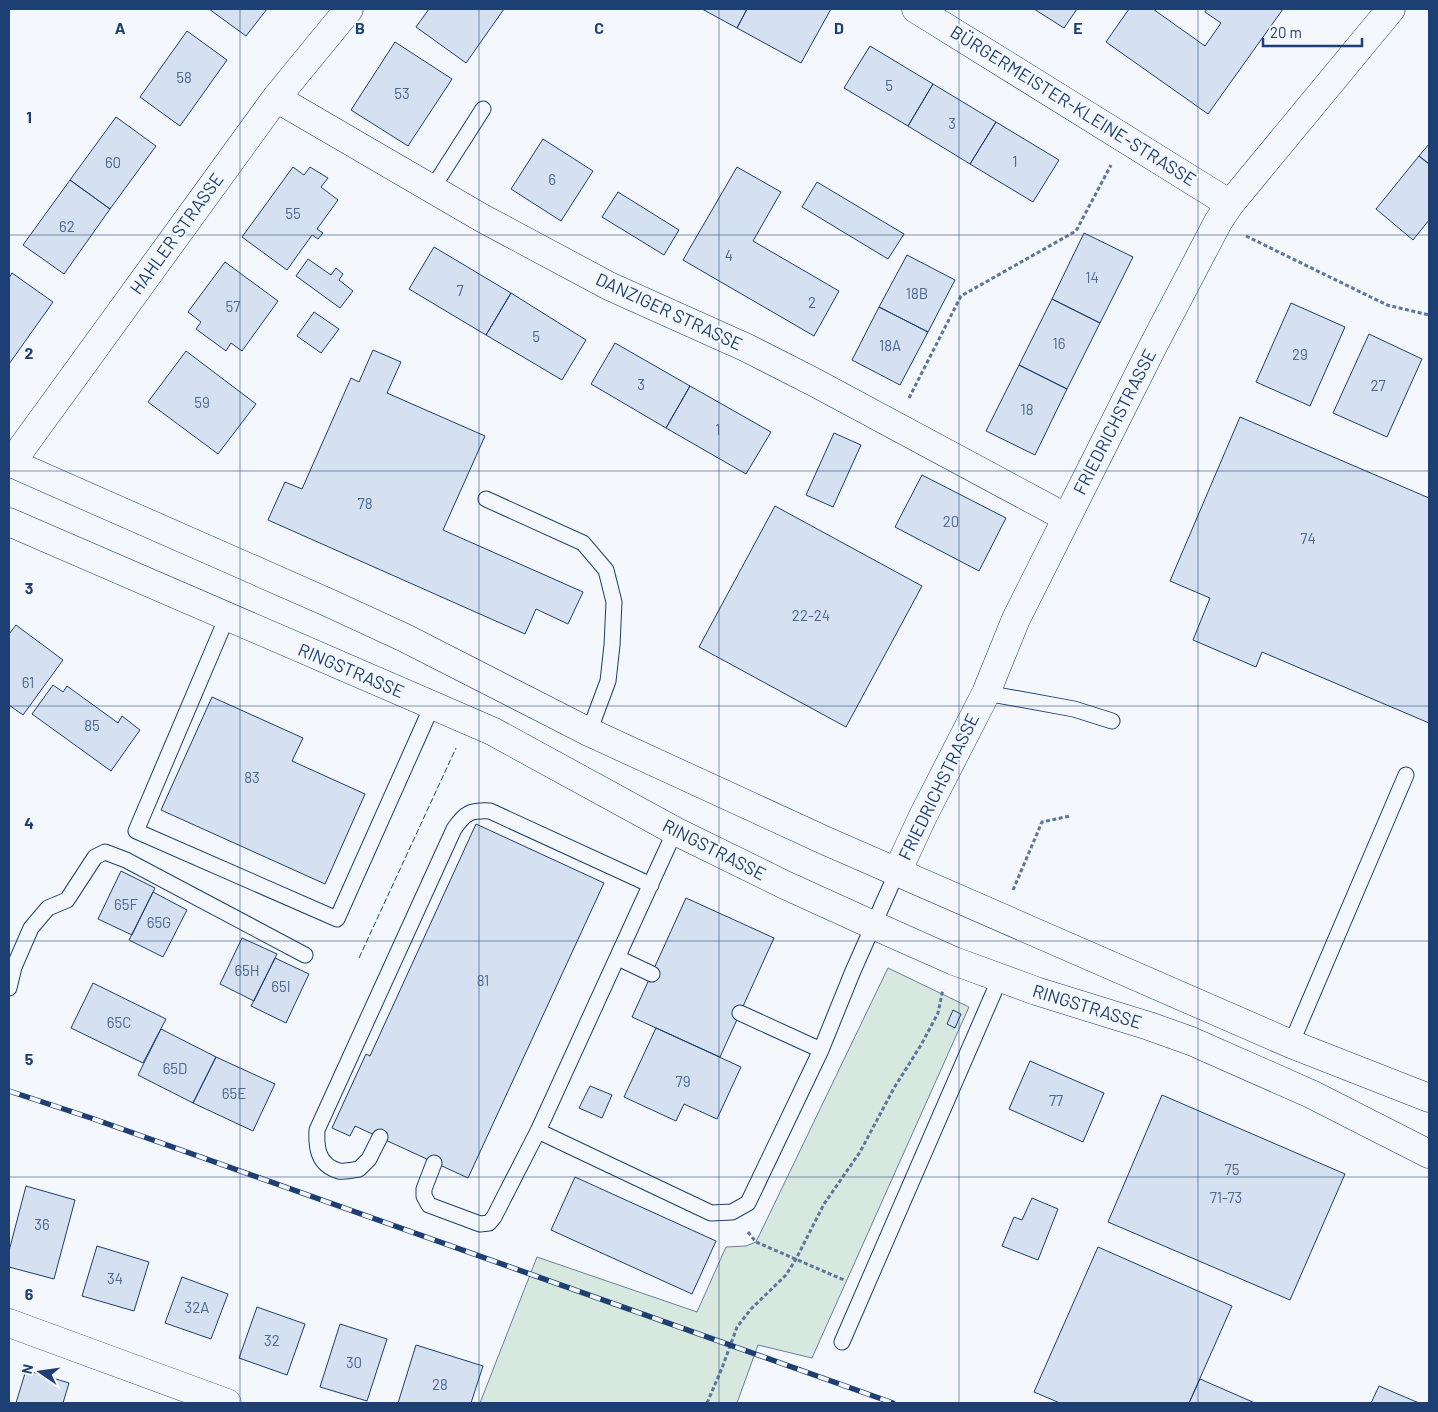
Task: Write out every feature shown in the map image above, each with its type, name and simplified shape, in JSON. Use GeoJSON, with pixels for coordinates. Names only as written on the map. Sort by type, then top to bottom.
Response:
{"type":"FeatureCollection","features":[{"type":"Feature","properties":{"kind":"main road","name":"HAHLER STRASSE"},"geometry":{"type":"LineString","coordinates":[[10,462],[276,98],[349,9]]}},
{"type":"Feature","properties":{"kind":"main road","name":"BÜRGERMEISTER-KLEINE-STRASSE"},"geometry":{"type":"LineString","coordinates":[[916,9],[1125,139],[1224,213]]}},
{"type":"Feature","properties":{"kind":"main road","name":"FRIEDRICHSTRASSE"},"geometry":{"type":"LineString","coordinates":[[897,872],[923,816],[986,693],[1016,619],[1224,213],[1391,9]]}},
{"type":"Feature","properties":{"kind":"main road","name":"DANZIGER STRASSE"},"geometry":{"type":"LineString","coordinates":[[276,98],[482,218],[609,286],[747,348],[1067,518]]}},
{"type":"Feature","properties":{"kind":"main road"},"geometry":{"type":"LineString","coordinates":[[10,462],[371,622],[589,732],[897,872],[1291,1044],[1429,1098]]}},
{"type":"Feature","properties":{"kind":"main road","name":"RINGSTRASSE"},"geometry":{"type":"LineString","coordinates":[[9,522],[492,731],[675,831],[784,885],[873,925],[954,961],[1000,978],[1191,1041],[1311,1094],[1429,1154]]}},
{"type":"Feature","properties":{"kind":"main road"},"geometry":{"type":"LineString","coordinates":[[9,1323],[227,1403]]}},
{"type":"Feature","properties":{"kind":"lane"},"geometry":{"type":"LineString","coordinates":[[432,189],[483,109]]}},
{"type":"Feature","properties":{"kind":"lane"},"geometry":{"type":"LineString","coordinates":[[486,499],[582,543],[606,570],[614,602],[612,645],[608,681],[589,732]]}},
{"type":"Feature","properties":{"kind":"lane"},"geometry":{"type":"LineString","coordinates":[[227,617],[136,831],[337,919],[432,706]]}},
{"type":"Feature","properties":{"kind":"lane"},"geometry":{"type":"LineString","coordinates":[[986,693],[1074,708],[1112,721]]}},
{"type":"Feature","properties":{"kind":"lane"},"geometry":{"type":"LineString","coordinates":[[1291,1044],[1406,775]]}},
{"type":"Feature","properties":{"kind":"lane"},"geometry":{"type":"LineString","coordinates":[[380,1137],[369,1159],[359,1169],[340,1171],[324,1163],[316,1147],[318,1130],[454,829],[462,816],[475,810],[490,811],[651,885]]}},
{"type":"Feature","properties":{"kind":"lane"},"geometry":{"type":"LineString","coordinates":[[434,1163],[424,1188],[424,1196],[429,1205],[480,1224],[489,1223],[494,1217],[538,1131],[675,831]]}},
{"type":"Feature","properties":{"kind":"lane"},"geometry":{"type":"LineString","coordinates":[[9,988],[14,967],[31,928],[48,908],[67,900],[95,857],[105,852],[126,860],[305,955]]}},
{"type":"Feature","properties":{"kind":"lane"},"geometry":{"type":"LineString","coordinates":[[538,1131],[710,1213],[732,1212],[748,1203],[821,1050],[897,872]]}},
{"type":"Feature","properties":{"kind":"lane"},"geometry":{"type":"LineString","coordinates":[[618,958],[652,974]]}},
{"type":"Feature","properties":{"kind":"lane"},"geometry":{"type":"LineString","coordinates":[[842,1342],[1000,978]]}},
{"type":"Feature","properties":{"kind":"lane"},"geometry":{"type":"LineString","coordinates":[[740,1013],[821,1050]]}},
{"type":"Feature","properties":{"kind":"path"},"geometry":{"type":"LineString","coordinates":[[894,425],[961,296],[1076,231],[1125,139]]}},
{"type":"Feature","properties":{"kind":"path"},"geometry":{"type":"LineString","coordinates":[[1224,213],[1387,305],[1429,314]]}},
{"type":"Feature","properties":{"kind":"path"},"geometry":{"type":"LineString","coordinates":[[1001,918],[1042,822],[1070,816]]}},
{"type":"Feature","properties":{"kind":"path"},"geometry":{"type":"LineString","coordinates":[[707,1403],[737,1327],[751,1308],[786,1275],[824,1204],[860,1152],[894,1088],[921,1045],[938,1012],[944,984],[954,961]]}},
{"type":"Feature","properties":{"kind":"path"},"geometry":{"type":"LineString","coordinates":[[732,1212],[756,1242],[865,1289]]}},
{"type":"Feature","properties":{"kind":"shaded area"},"geometry":{"type":"Polygon","coordinates":[[[888,968],[969,1007],[812,1358],[758,1345],[737,1403],[480,1403],[537,1257],[697,1312],[726,1247],[746,1246],[756,1242],[888,968]]]}},
{"type":"Feature","properties":{"kind":"building"},"geometry":{"type":"Polygon","coordinates":[[[209,9],[267,9],[246,36],[209,9]]]}},
{"type":"Feature","properties":{"kind":"building"},"geometry":{"type":"Polygon","coordinates":[[[429,9],[504,9],[466,63],[416,27],[429,9]]]}},
{"type":"Feature","properties":{"kind":"building"},"geometry":{"type":"Polygon","coordinates":[[[702,9],[747,9],[737,28],[702,9]]]}},
{"type":"Feature","properties":{"kind":"building"},"geometry":{"type":"Polygon","coordinates":[[[747,9],[831,9],[801,63],[737,28],[747,9]]]}},
{"type":"Feature","properties":{"kind":"building"},"geometry":{"type":"Polygon","coordinates":[[[1034,9],[1077,9],[1064,28],[1034,9]]]}},
{"type":"Feature","properties":{"kind":"building"},"geometry":{"type":"Polygon","coordinates":[[[1129,9],[1153,9],[1205,46],[1221,23],[1205,12],[1207,9],[1283,9],[1208,114],[1106,42],[1129,9]]]}},
{"type":"Feature","properties":{"kind":"building"},"geometry":{"type":"Polygon","coordinates":[[[187,31],[227,60],[180,126],[140,97],[187,31]]]}},
{"type":"Feature","properties":{"kind":"building"},"geometry":{"type":"Polygon","coordinates":[[[395,42],[452,79],[408,146],[351,110],[395,42]]]}},
{"type":"Feature","properties":{"kind":"building"},"geometry":{"type":"Polygon","coordinates":[[[870,46],[933,84],[908,126],[844,88],[870,46]]]}},
{"type":"Feature","properties":{"kind":"building"},"geometry":{"type":"Polygon","coordinates":[[[933,84],[996,122],[970,164],[908,126],[933,84]]]}},
{"type":"Feature","properties":{"kind":"building"},"geometry":{"type":"Polygon","coordinates":[[[116,117],[156,146],[110,209],[70,180],[116,117]]]}},
{"type":"Feature","properties":{"kind":"building"},"geometry":{"type":"Polygon","coordinates":[[[996,122],[1059,160],[1033,202],[970,164],[996,122]]]}},
{"type":"Feature","properties":{"kind":"building"},"geometry":{"type":"Polygon","coordinates":[[[543,139],[593,171],[561,221],[511,189],[543,139]]]}},
{"type":"Feature","properties":{"kind":"building"},"geometry":{"type":"Polygon","coordinates":[[[1429,144],[1429,164],[1419,156],[1429,144]]]}},
{"type":"Feature","properties":{"kind":"building"},"geometry":{"type":"Polygon","coordinates":[[[1419,156],[1429,164],[1429,220],[1413,240],[1376,209],[1419,156]]]}},
{"type":"Feature","properties":{"kind":"building"},"geometry":{"type":"Polygon","coordinates":[[[293,167],[304,175],[310,167],[328,178],[321,187],[338,200],[317,229],[323,233],[318,239],[312,235],[287,270],[242,237],[293,167]]]}},
{"type":"Feature","properties":{"kind":"building"},"geometry":{"type":"Polygon","coordinates":[[[737,167],[781,192],[753,241],[839,291],[814,336],[683,260],[737,167]]]}},
{"type":"Feature","properties":{"kind":"building"},"geometry":{"type":"Polygon","coordinates":[[[70,180],[110,209],[64,274],[23,245],[70,180]]]}},
{"type":"Feature","properties":{"kind":"building"},"geometry":{"type":"Polygon","coordinates":[[[817,182],[904,234],[888,259],[802,207],[817,182]]]}},
{"type":"Feature","properties":{"kind":"building"},"geometry":{"type":"Polygon","coordinates":[[[618,192],[679,230],[664,255],[602,217],[618,192]]]}},
{"type":"Feature","properties":{"kind":"building"},"geometry":{"type":"Polygon","coordinates":[[[1084,233],[1133,257],[1100,323],[1052,299],[1084,233]]]}},
{"type":"Feature","properties":{"kind":"building"},"geometry":{"type":"Polygon","coordinates":[[[434,247],[511,293],[486,335],[409,289],[434,247]]]}},
{"type":"Feature","properties":{"kind":"building"},"geometry":{"type":"Polygon","coordinates":[[[907,255],[955,280],[928,332],[879,307],[907,255]]]}},
{"type":"Feature","properties":{"kind":"building"},"geometry":{"type":"Polygon","coordinates":[[[308,259],[331,275],[336,268],[343,274],[339,280],[353,291],[340,308],[296,276],[308,259]]]}},
{"type":"Feature","properties":{"kind":"building"},"geometry":{"type":"Polygon","coordinates":[[[225,262],[278,301],[242,351],[231,343],[226,351],[196,329],[201,322],[188,312],[225,262]]]}},
{"type":"Feature","properties":{"kind":"building"},"geometry":{"type":"Polygon","coordinates":[[[12,273],[53,302],[9,364],[9,278],[12,273]]]}},
{"type":"Feature","properties":{"kind":"building"},"geometry":{"type":"Polygon","coordinates":[[[511,293],[586,340],[562,380],[486,335],[511,293]]]}},
{"type":"Feature","properties":{"kind":"building"},"geometry":{"type":"Polygon","coordinates":[[[1052,299],[1100,323],[1067,389],[1019,365],[1052,299]]]}},
{"type":"Feature","properties":{"kind":"building"},"geometry":{"type":"Polygon","coordinates":[[[1291,303],[1345,327],[1310,406],[1256,382],[1291,303]]]}},
{"type":"Feature","properties":{"kind":"building"},"geometry":{"type":"Polygon","coordinates":[[[879,307],[928,332],[900,385],[852,360],[879,307]]]}},
{"type":"Feature","properties":{"kind":"building"},"geometry":{"type":"Polygon","coordinates":[[[314,312],[339,329],[321,353],[297,336],[314,312]]]}},
{"type":"Feature","properties":{"kind":"building"},"geometry":{"type":"Polygon","coordinates":[[[1369,334],[1422,359],[1387,437],[1333,413],[1369,334]]]}},
{"type":"Feature","properties":{"kind":"building"},"geometry":{"type":"Polygon","coordinates":[[[615,343],[690,386],[666,428],[591,384],[615,343]]]}},
{"type":"Feature","properties":{"kind":"building"},"geometry":{"type":"Polygon","coordinates":[[[373,350],[401,362],[387,393],[485,436],[443,530],[583,592],[568,624],[536,609],[525,634],[268,520],[285,482],[302,489],[351,378],[359,382],[373,350]]]}},
{"type":"Feature","properties":{"kind":"building"},"geometry":{"type":"Polygon","coordinates":[[[186,351],[256,404],[218,454],[148,402],[186,351]]]}},
{"type":"Feature","properties":{"kind":"building"},"geometry":{"type":"Polygon","coordinates":[[[1019,365],[1067,389],[1035,455],[986,431],[1019,365]]]}},
{"type":"Feature","properties":{"kind":"building"},"geometry":{"type":"Polygon","coordinates":[[[690,386],[771,432],[746,474],[666,428],[690,386]]]}},
{"type":"Feature","properties":{"kind":"building"},"geometry":{"type":"Polygon","coordinates":[[[1240,417],[1429,498],[1429,723],[1262,652],[1256,667],[1193,640],[1210,598],[1170,581],[1240,417]]]}},
{"type":"Feature","properties":{"kind":"building"},"geometry":{"type":"Polygon","coordinates":[[[834,433],[861,445],[833,507],[806,495],[834,433]]]}},
{"type":"Feature","properties":{"kind":"building"},"geometry":{"type":"Polygon","coordinates":[[[922,475],[1006,518],[979,571],[895,527],[922,475]]]}},
{"type":"Feature","properties":{"kind":"building"},"geometry":{"type":"Polygon","coordinates":[[[775,506],[922,586],[846,727],[699,647],[775,506]]]}},
{"type":"Feature","properties":{"kind":"building"},"geometry":{"type":"Polygon","coordinates":[[[16,625],[63,660],[23,715],[9,705],[9,634],[16,625]]]}},
{"type":"Feature","properties":{"kind":"building"},"geometry":{"type":"Polygon","coordinates":[[[53,685],[63,692],[67,686],[118,723],[122,716],[140,730],[111,771],[32,714],[53,685]]]}},
{"type":"Feature","properties":{"kind":"building"},"geometry":{"type":"Polygon","coordinates":[[[212,697],[303,738],[292,761],[365,794],[325,884],[161,810],[212,697]]]}},
{"type":"Feature","properties":{"kind":"building"},"geometry":{"type":"Polygon","coordinates":[[[476,824],[604,883],[468,1178],[355,1126],[350,1136],[332,1128],[366,1054],[370,1056],[476,824]]]}},
{"type":"Feature","properties":{"kind":"building"},"geometry":{"type":"Polygon","coordinates":[[[121,871],[155,888],[132,935],[98,919],[121,871]]]}},
{"type":"Feature","properties":{"kind":"building"},"geometry":{"type":"Polygon","coordinates":[[[153,892],[187,910],[163,957],[129,940],[153,892]]]}},
{"type":"Feature","properties":{"kind":"building"},"geometry":{"type":"Polygon","coordinates":[[[686,898],[774,938],[720,1057],[632,1017],[686,898]]]}},
{"type":"Feature","properties":{"kind":"building"},"geometry":{"type":"Polygon","coordinates":[[[242,938],[277,954],[254,1001],[220,984],[242,938]]]}},
{"type":"Feature","properties":{"kind":"building"},"geometry":{"type":"Polygon","coordinates":[[[275,958],[309,974],[286,1023],[251,1006],[275,958]]]}},
{"type":"Feature","properties":{"kind":"building"},"geometry":{"type":"Polygon","coordinates":[[[93,983],[166,1019],[143,1063],[71,1028],[93,983]]]}},
{"type":"Feature","properties":{"kind":"building"},"geometry":{"type":"Polygon","coordinates":[[[953,1010],[961,1014],[955,1028],[947,1024],[953,1010]]]}},
{"type":"Feature","properties":{"kind":"building"},"geometry":{"type":"Polygon","coordinates":[[[656,1028],[741,1067],[717,1119],[684,1104],[676,1121],[624,1097],[656,1028]]]}},
{"type":"Feature","properties":{"kind":"building"},"geometry":{"type":"Polygon","coordinates":[[[161,1029],[216,1057],[193,1103],[138,1075],[161,1029]]]}},
{"type":"Feature","properties":{"kind":"building"},"geometry":{"type":"Polygon","coordinates":[[[216,1057],[275,1084],[253,1131],[193,1103],[216,1057]]]}},
{"type":"Feature","properties":{"kind":"building"},"geometry":{"type":"Polygon","coordinates":[[[1030,1061],[1104,1093],[1083,1142],[1009,1109],[1030,1061]]]}},
{"type":"Feature","properties":{"kind":"building"},"geometry":{"type":"Polygon","coordinates":[[[590,1086],[612,1095],[602,1118],[579,1108],[590,1086]]]}},
{"type":"Feature","properties":{"kind":"building"},"geometry":{"type":"Polygon","coordinates":[[[1162,1095],[1345,1174],[1290,1300],[1108,1222],[1162,1095]]]}},
{"type":"Feature","properties":{"kind":"building"},"geometry":{"type":"Polygon","coordinates":[[[575,1177],[716,1241],[692,1294],[551,1230],[575,1177]]]}},
{"type":"Feature","properties":{"kind":"building"},"geometry":{"type":"Polygon","coordinates":[[[26,1186],[75,1200],[54,1279],[9,1267],[9,1251],[26,1186]]]}},
{"type":"Feature","properties":{"kind":"building"},"geometry":{"type":"Polygon","coordinates":[[[1032,1198],[1058,1209],[1038,1260],[1002,1246],[1014,1217],[1022,1220],[1032,1198]]]}},
{"type":"Feature","properties":{"kind":"building"},"geometry":{"type":"Polygon","coordinates":[[[97,1246],[149,1262],[134,1311],[82,1296],[97,1246]]]}},
{"type":"Feature","properties":{"kind":"building"},"geometry":{"type":"Polygon","coordinates":[[[1098,1247],[1232,1306],[1189,1403],[1060,1403],[1034,1392],[1098,1247]]]}},
{"type":"Feature","properties":{"kind":"building"},"geometry":{"type":"Polygon","coordinates":[[[182,1277],[228,1294],[211,1339],[165,1323],[182,1277]]]}},
{"type":"Feature","properties":{"kind":"building"},"geometry":{"type":"Polygon","coordinates":[[[257,1307],[305,1324],[287,1375],[239,1358],[257,1307]]]}},
{"type":"Feature","properties":{"kind":"building"},"geometry":{"type":"Polygon","coordinates":[[[340,1324],[387,1339],[367,1401],[320,1387],[340,1324]]]}},
{"type":"Feature","properties":{"kind":"building"},"geometry":{"type":"Polygon","coordinates":[[[416,1345],[483,1366],[471,1403],[398,1403],[416,1345]]]}},
{"type":"Feature","properties":{"kind":"building"},"geometry":{"type":"Polygon","coordinates":[[[26,1370],[69,1383],[63,1403],[16,1403],[26,1370]]]}},
{"type":"Feature","properties":{"kind":"building"},"geometry":{"type":"Polygon","coordinates":[[[1200,1379],[1255,1403],[1189,1403],[1200,1379]]]}},
{"type":"Feature","properties":{"kind":"building"},"geometry":{"type":"Polygon","coordinates":[[[1379,1386],[1419,1403],[1371,1403],[1379,1386]]]}},
{"type":"Feature","properties":{"kind":"railway"},"geometry":{"type":"LineString","coordinates":[[9,1091],[91,1118],[893,1403]]}},
{"type":"Feature","properties":{"kind":"fence"},"geometry":{"type":"LineString","coordinates":[[359,958],[456,748]]}}]}
